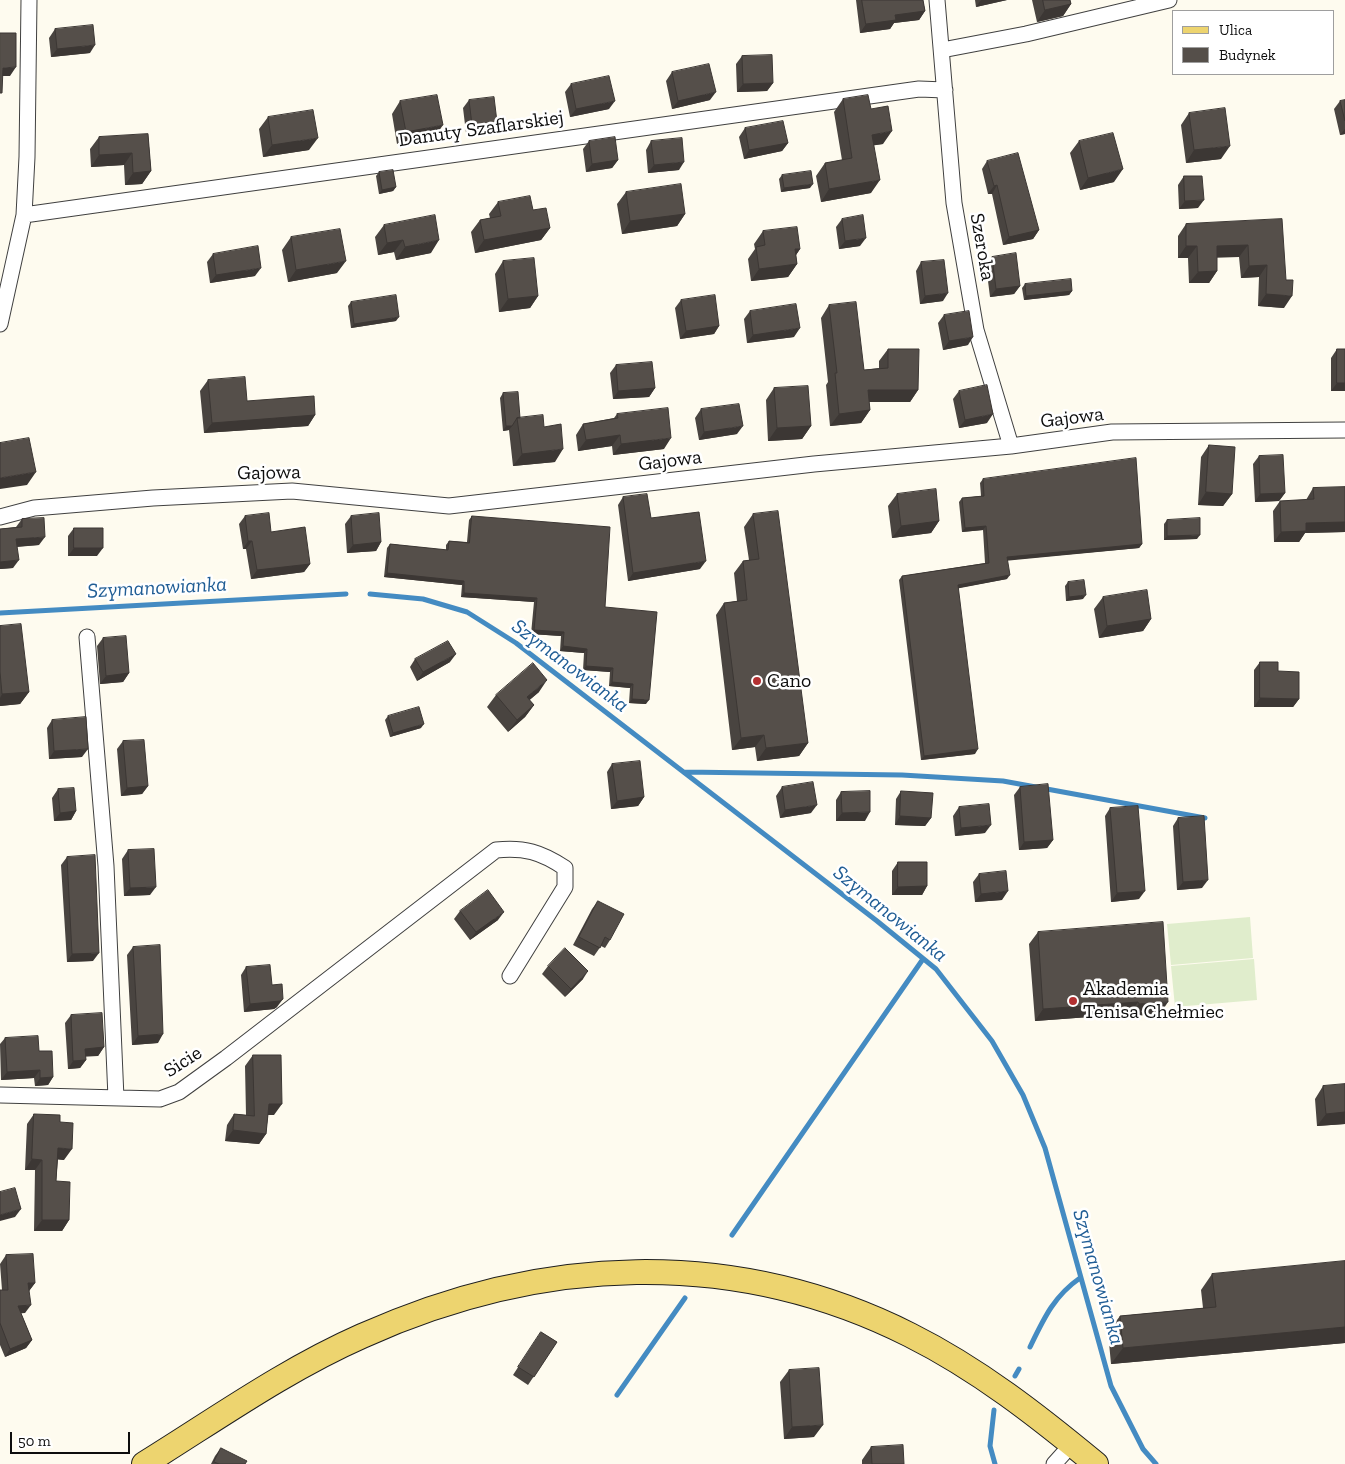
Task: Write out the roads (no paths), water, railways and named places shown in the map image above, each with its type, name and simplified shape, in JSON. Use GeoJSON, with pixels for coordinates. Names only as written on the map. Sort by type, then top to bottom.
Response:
{"type":"FeatureCollection","features":[{"type":"Feature","properties":{"kind":"main road"},"geometry":{"type":"LineString","coordinates":[[144,1464],[306,1364],[359,1336],[410,1315],[468,1296],[534,1280],[587,1274],[674,1272],[730,1277],[796,1291],[859,1312],[910,1335],[952,1359],[1034,1413],[1096,1464]]}},
{"type":"Feature","properties":{"kind":"street"},"geometry":{"type":"LineString","coordinates":[[0,324],[24,215],[27,157],[29,0]]}},
{"type":"Feature","properties":{"kind":"street","name":"Szeroka"},"geometry":{"type":"LineString","coordinates":[[937,0],[954,203],[976,330],[1011,446]]}},
{"type":"Feature","properties":{"kind":"street"},"geometry":{"type":"LineString","coordinates":[[942,50],[1026,34],[1169,0]]}},
{"type":"Feature","properties":{"kind":"street","name":"Danuty Szaflarskiej"},"geometry":{"type":"LineString","coordinates":[[24,215],[909,90],[945,90]]}},
{"type":"Feature","properties":{"kind":"street","name":"Gajowa"},"geometry":{"type":"LineString","coordinates":[[0,517],[34,508],[292,490],[449,506],[805,466],[1011,446],[1112,432],[1345,430]]}},
{"type":"Feature","properties":{"kind":"street"},"geometry":{"type":"LineString","coordinates":[[86,637],[106,866],[116,1098]]}},
{"type":"Feature","properties":{"kind":"street","name":"Sicie"},"geometry":{"type":"LineString","coordinates":[[0,1095],[160,1099],[179,1092],[496,850],[518,848],[548,857],[565,868],[565,887],[510,976]]}},
{"type":"Feature","properties":{"kind":"street"},"geometry":{"type":"LineString","coordinates":[[1054,1464],[1072,1444]]}},
{"type":"Feature","properties":{"kind":"waterway","name":"Szymanowianka"},"geometry":{"type":"LineString","coordinates":[[0,613],[346,594]]}},
{"type":"Feature","properties":{"kind":"waterway","name":"Szymanowianka"},"geometry":{"type":"LineString","coordinates":[[370,594],[423,599],[467,612],[516,643],[877,921],[936,969],[992,1041],[1023,1095],[1045,1148],[1111,1386],[1143,1449],[1156,1464]]}},
{"type":"Feature","properties":{"kind":"waterway"},"geometry":{"type":"LineString","coordinates":[[684,772],[902,775],[1003,781],[1205,818]]}},
{"type":"Feature","properties":{"kind":"waterway"},"geometry":{"type":"LineString","coordinates":[[732,1235],[923,959]]}},
{"type":"Feature","properties":{"kind":"waterway"},"geometry":{"type":"LineString","coordinates":[[1030,1347],[1050,1308],[1063,1292],[1080,1278]]}},
{"type":"Feature","properties":{"kind":"waterway"},"geometry":{"type":"LineString","coordinates":[[617,1395],[685,1298]]}},
{"type":"Feature","properties":{"kind":"waterway"},"geometry":{"type":"LineString","coordinates":[[1015,1376],[1019,1369]]}},
{"type":"Feature","properties":{"kind":"waterway"},"geometry":{"type":"LineString","coordinates":[[994,1410],[990,1446],[995,1464]]}},
{"type":"Feature","properties":{"kind":"place","name":"Cano"},"geometry":{"type":"Point","coordinates":[757,681]}},
{"type":"Feature","properties":{"kind":"place","name":"Akademia Tenisa Chełmiec"},"geometry":{"type":"Point","coordinates":[1073,1001]}}]}
